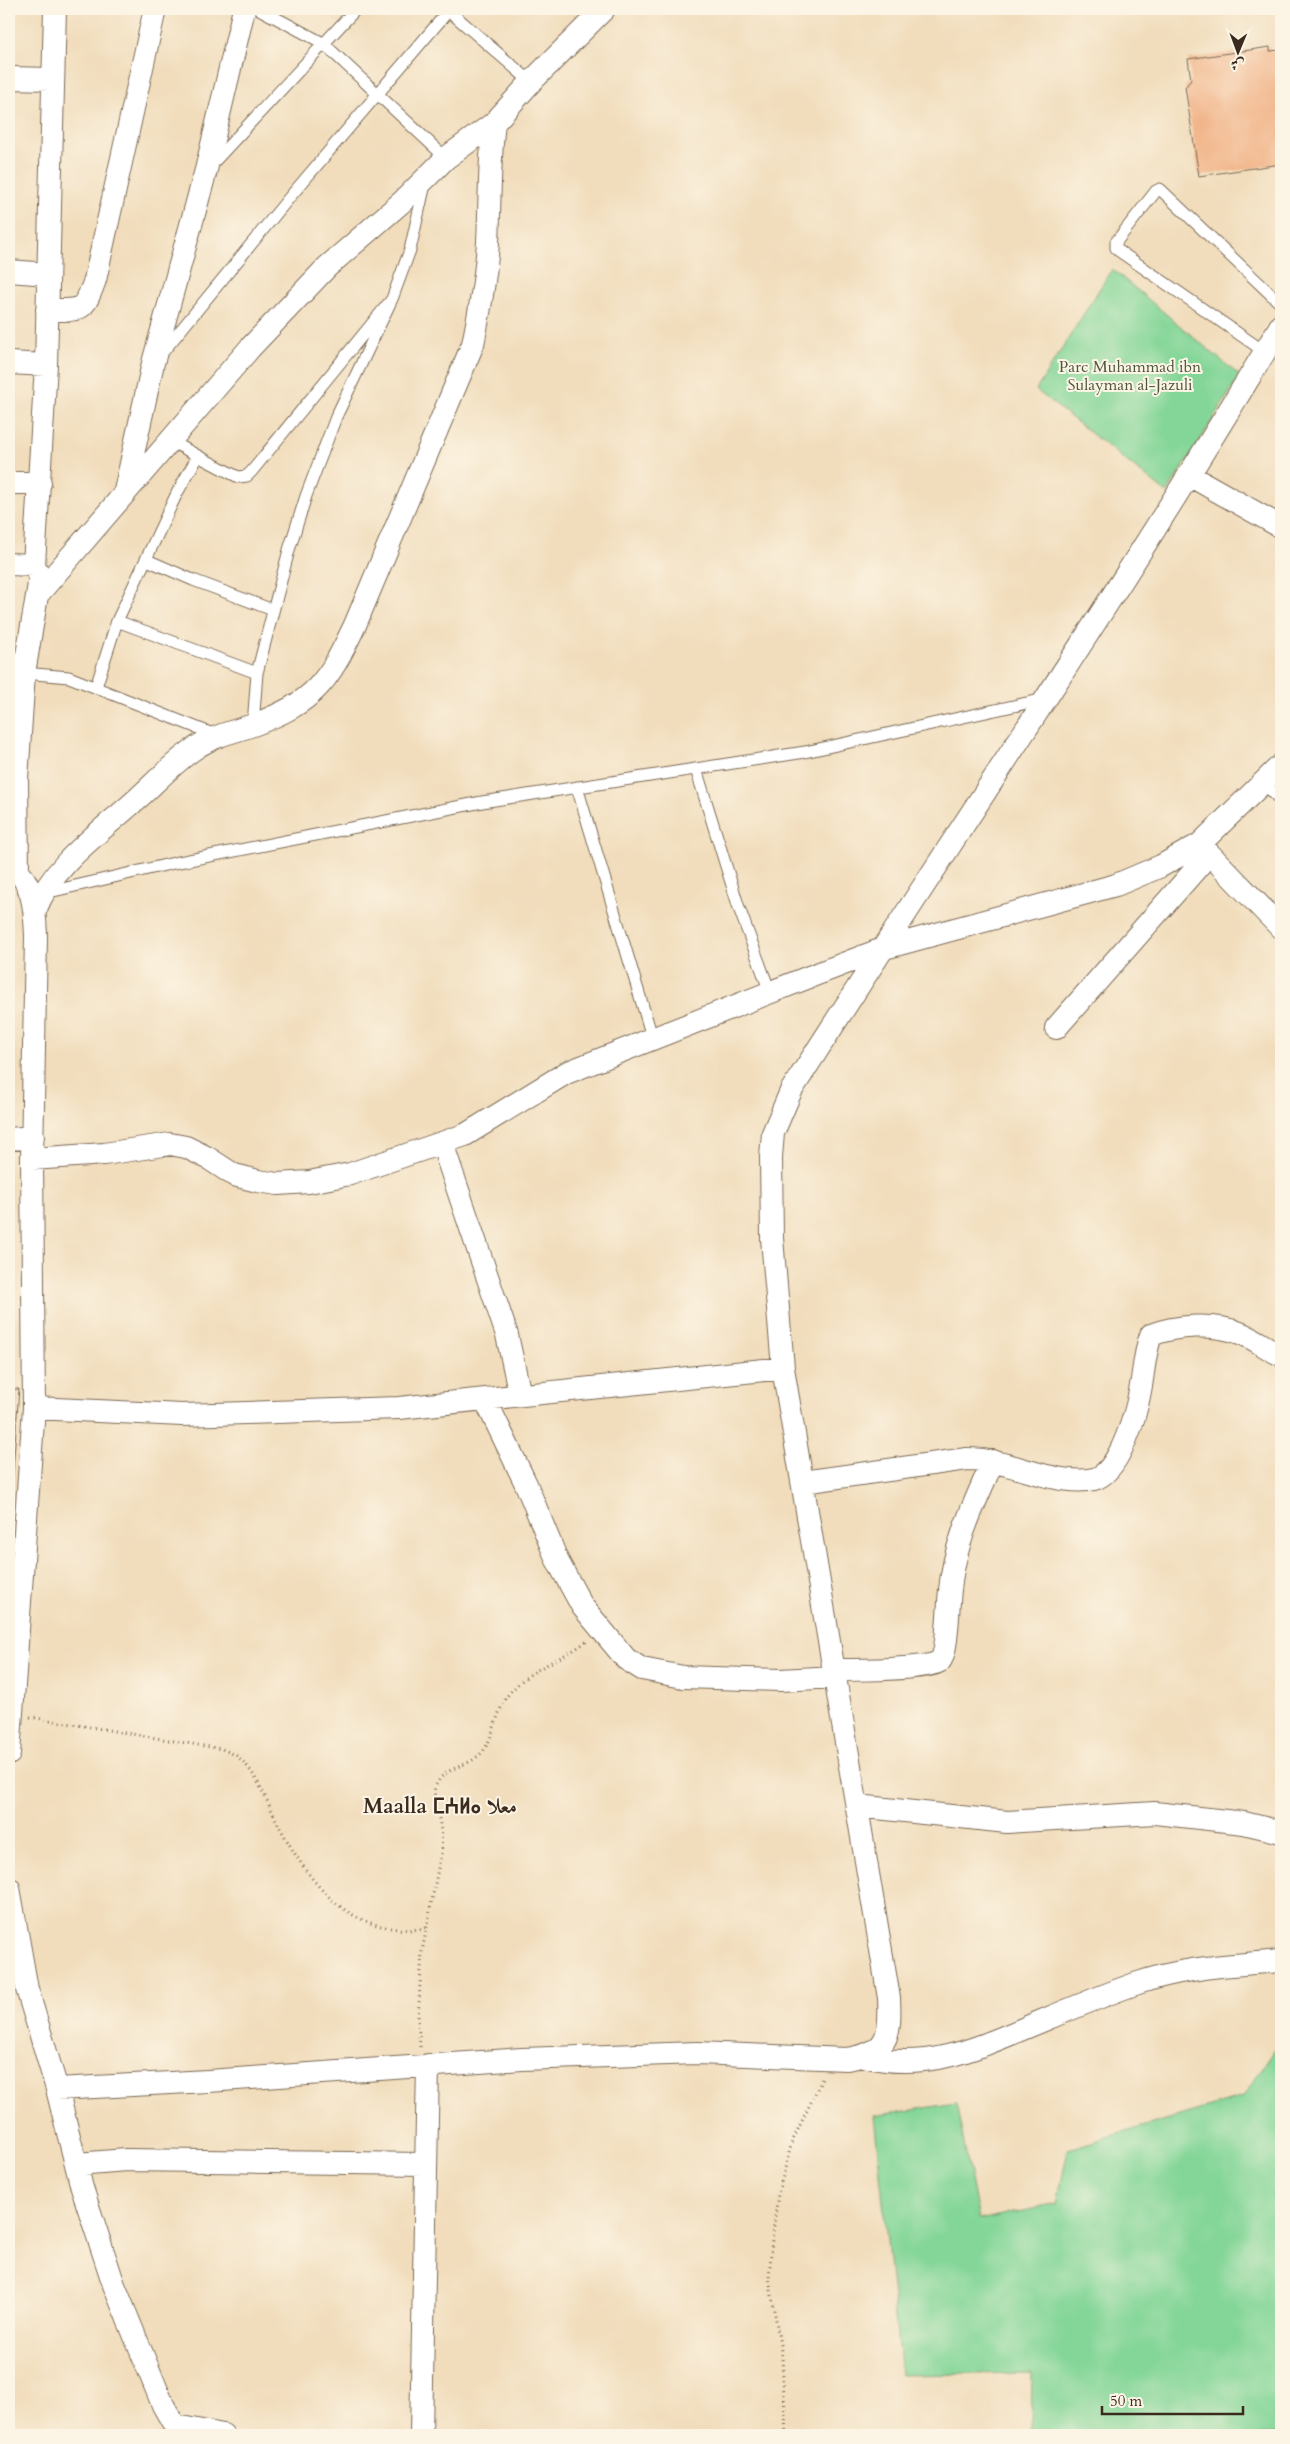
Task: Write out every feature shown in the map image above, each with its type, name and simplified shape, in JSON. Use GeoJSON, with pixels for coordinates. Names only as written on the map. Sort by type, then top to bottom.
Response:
{"type":"FeatureCollection","features":[{"type":"Feature","properties":{"kind":"street"},"geometry":{"type":"LineString","coordinates":[[9,1754],[34,1408],[33,1148],[38,902],[14,868],[18,779],[17,674],[39,594],[40,578],[34,565],[46,365],[54,9]]}},
{"type":"Feature","properties":{"kind":"street"},"geometry":{"type":"LineString","coordinates":[[47,310],[70,310],[80,308],[87,303],[95,280],[155,9]]}},
{"type":"Feature","properties":{"kind":"street"},"geometry":{"type":"LineString","coordinates":[[124,492],[153,363],[206,170],[244,9]]}},
{"type":"Feature","properties":{"kind":"street"},"geometry":{"type":"LineString","coordinates":[[39,594],[124,492],[171,441],[250,348],[327,267],[446,158],[494,123],[531,82],[604,9]]}},
{"type":"Feature","properties":{"kind":"street"},"geometry":{"type":"LineString","coordinates":[[9,78],[51,79]]}},
{"type":"Feature","properties":{"kind":"street"},"geometry":{"type":"LineString","coordinates":[[38,902],[73,858],[194,749],[218,736],[288,711],[317,690],[334,669],[356,625],[473,344],[482,301],[488,243],[490,164],[494,123]]}},
{"type":"Feature","properties":{"kind":"street"},"geometry":{"type":"LineString","coordinates":[[9,271],[48,274]]}},
{"type":"Feature","properties":{"kind":"street"},"geometry":{"type":"LineString","coordinates":[[57,2089],[208,2081],[522,2059],[696,2053],[832,2059],[864,2056],[878,2050],[886,2040],[891,2026],[890,1998],[804,1482],[783,1368],[771,1221],[770,1157],[773,1133],[791,1091],[1190,475],[1281,325]]}},
{"type":"Feature","properties":{"kind":"street"},"geometry":{"type":"LineString","coordinates":[[9,363],[46,365]]}},
{"type":"Feature","properties":{"kind":"street"},"geometry":{"type":"LineString","coordinates":[[1190,475],[1281,528]]}},
{"type":"Feature","properties":{"kind":"street"},"geometry":{"type":"LineString","coordinates":[[9,483],[40,483]]}},
{"type":"Feature","properties":{"kind":"street"},"geometry":{"type":"LineString","coordinates":[[9,564],[34,565]]}},
{"type":"Feature","properties":{"kind":"street"},"geometry":{"type":"LineString","coordinates":[[1056,1028],[1204,849],[1281,765]]}},
{"type":"Feature","properties":{"kind":"street"},"geometry":{"type":"LineString","coordinates":[[9,1139],[33,1148],[104,1154],[170,1144],[186,1147],[208,1158],[234,1175],[278,1184],[309,1182],[350,1174],[465,1135],[566,1073],[885,948],[1116,885],[1204,849]]}},
{"type":"Feature","properties":{"kind":"street"},"geometry":{"type":"LineString","coordinates":[[1204,849],[1281,928]]}},
{"type":"Feature","properties":{"kind":"street"},"geometry":{"type":"LineString","coordinates":[[442,1143],[507,1336],[520,1395]]}},
{"type":"Feature","properties":{"kind":"street"},"geometry":{"type":"LineString","coordinates":[[804,1482],[967,1460],[993,1460],[1051,1477],[1073,1480],[1094,1479],[1106,1473],[1120,1451],[1130,1426],[1140,1392],[1146,1348],[1151,1335],[1161,1331],[1197,1327],[1224,1329],[1240,1333],[1281,1355]]}},
{"type":"Feature","properties":{"kind":"street"},"geometry":{"type":"LineString","coordinates":[[34,1408],[182,1415],[299,1413],[399,1408],[783,1368]]}},
{"type":"Feature","properties":{"kind":"street"},"geometry":{"type":"LineString","coordinates":[[485,1399],[526,1484],[557,1560],[582,1606],[626,1659],[642,1669],[656,1673],[733,1679],[780,1680],[934,1665],[940,1661],[945,1646],[951,1576],[965,1524],[993,1460]]}},
{"type":"Feature","properties":{"kind":"street"},"geometry":{"type":"LineString","coordinates":[[858,1806],[1007,1822],[1155,1813],[1244,1823],[1281,1832]]}},
{"type":"Feature","properties":{"kind":"street"},"geometry":{"type":"LineString","coordinates":[[9,1888],[27,1989],[78,2164],[82,2188],[114,2285],[163,2405],[178,2430],[223,2435]]}},
{"type":"Feature","properties":{"kind":"street"},"geometry":{"type":"LineString","coordinates":[[864,2056],[882,2061],[908,2062],[943,2058],[981,2048],[1136,1983],[1179,1972],[1228,1964],[1281,1961]]}},
{"type":"Feature","properties":{"kind":"street"},"geometry":{"type":"LineString","coordinates":[[421,2435],[426,2164],[425,2065]]}},
{"type":"Feature","properties":{"kind":"street"},"geometry":{"type":"LineString","coordinates":[[78,2164],[126,2160],[426,2164]]}},
{"type":"Feature","properties":{"kind":"lane"},"geometry":{"type":"LineString","coordinates":[[259,9],[323,43],[377,96],[446,158]]}},
{"type":"Feature","properties":{"kind":"lane"},"geometry":{"type":"LineString","coordinates":[[206,170],[356,9]]}},
{"type":"Feature","properties":{"kind":"lane"},"geometry":{"type":"LineString","coordinates":[[153,363],[288,198],[377,96],[448,9],[531,82]]}},
{"type":"Feature","properties":{"kind":"lane"},"geometry":{"type":"LineString","coordinates":[[253,725],[257,673],[289,550],[336,417],[392,299],[410,250],[426,178]]}},
{"type":"Feature","properties":{"kind":"lane"},"geometry":{"type":"LineString","coordinates":[[1265,352],[1119,251],[1116,248],[1116,242],[1156,191],[1160,189],[1281,304]]}},
{"type":"Feature","properties":{"kind":"lane"},"geometry":{"type":"LineString","coordinates":[[171,441],[238,477],[247,476],[392,299]]}},
{"type":"Feature","properties":{"kind":"lane"},"geometry":{"type":"LineString","coordinates":[[96,687],[117,621],[177,493],[198,456]]}},
{"type":"Feature","properties":{"kind":"lane"},"geometry":{"type":"LineString","coordinates":[[147,560],[218,590],[273,610]]}},
{"type":"Feature","properties":{"kind":"lane"},"geometry":{"type":"LineString","coordinates":[[117,621],[257,673]]}},
{"type":"Feature","properties":{"kind":"lane"},"geometry":{"type":"LineString","coordinates":[[17,674],[56,675],[96,687],[218,736]]}},
{"type":"Feature","properties":{"kind":"lane"},"geometry":{"type":"LineString","coordinates":[[38,902],[135,871],[359,825],[482,802],[804,752],[1047,698]]}},
{"type":"Feature","properties":{"kind":"lane"},"geometry":{"type":"LineString","coordinates":[[696,769],[739,908],[770,992]]}},
{"type":"Feature","properties":{"kind":"lane"},"geometry":{"type":"LineString","coordinates":[[1264,783],[1281,801]]}},
{"type":"Feature","properties":{"kind":"lane"},"geometry":{"type":"LineString","coordinates":[[577,787],[653,1040]]}},
{"type":"Feature","properties":{"kind":"path"},"geometry":{"type":"LineString","coordinates":[[425,2065],[419,1981],[426,1929],[441,1853],[442,1835],[434,1791],[436,1784],[448,1770],[474,1760],[484,1750],[508,1695],[528,1676],[543,1665],[582,1646],[601,1631]]}},
{"type":"Feature","properties":{"kind":"path"},"geometry":{"type":"LineString","coordinates":[[12,1714],[222,1749],[240,1758],[259,1784],[278,1823],[307,1872],[333,1901],[355,1916],[385,1928],[403,1931],[426,1929]]}},
{"type":"Feature","properties":{"kind":"path"},"geometry":{"type":"LineString","coordinates":[[786,2435],[782,2357],[770,2278],[772,2240],[778,2194],[792,2142],[832,2059]]}},
{"type":"Feature","properties":{"kind":"green space","name":"Parc Muhammad ibn Sulayman al-Jazuli"},"geometry":{"type":"Polygon","coordinates":[[[1112,269],[1240,376],[1167,493],[1036,390],[1112,269]]]}},
{"type":"Feature","properties":{"kind":"green space"},"geometry":{"type":"Polygon","coordinates":[[[1281,2041],[1281,2435],[1031,2435],[1032,2373],[901,2375],[874,2116],[956,2103],[979,2220],[1057,2204],[1068,2149],[1243,2097],[1281,2041]]]}},
{"type":"Feature","properties":{"kind":"building"},"geometry":{"type":"Polygon","coordinates":[[[1270,47],[1270,51],[1281,50],[1281,164],[1199,176],[1185,87],[1191,80],[1188,59],[1270,47]]]}},
{"type":"Feature","properties":{"kind":"building"},"geometry":{"type":"Polygon","coordinates":[[[9,1389],[19,1389],[10,1511],[9,1511],[9,1389]]]}},
{"type":"Feature","properties":{"kind":"district","name":"Maalla ⵎⵄⵍⴰ معلا"},"geometry":{"type":"Point","coordinates":[440,1806]}}]}
